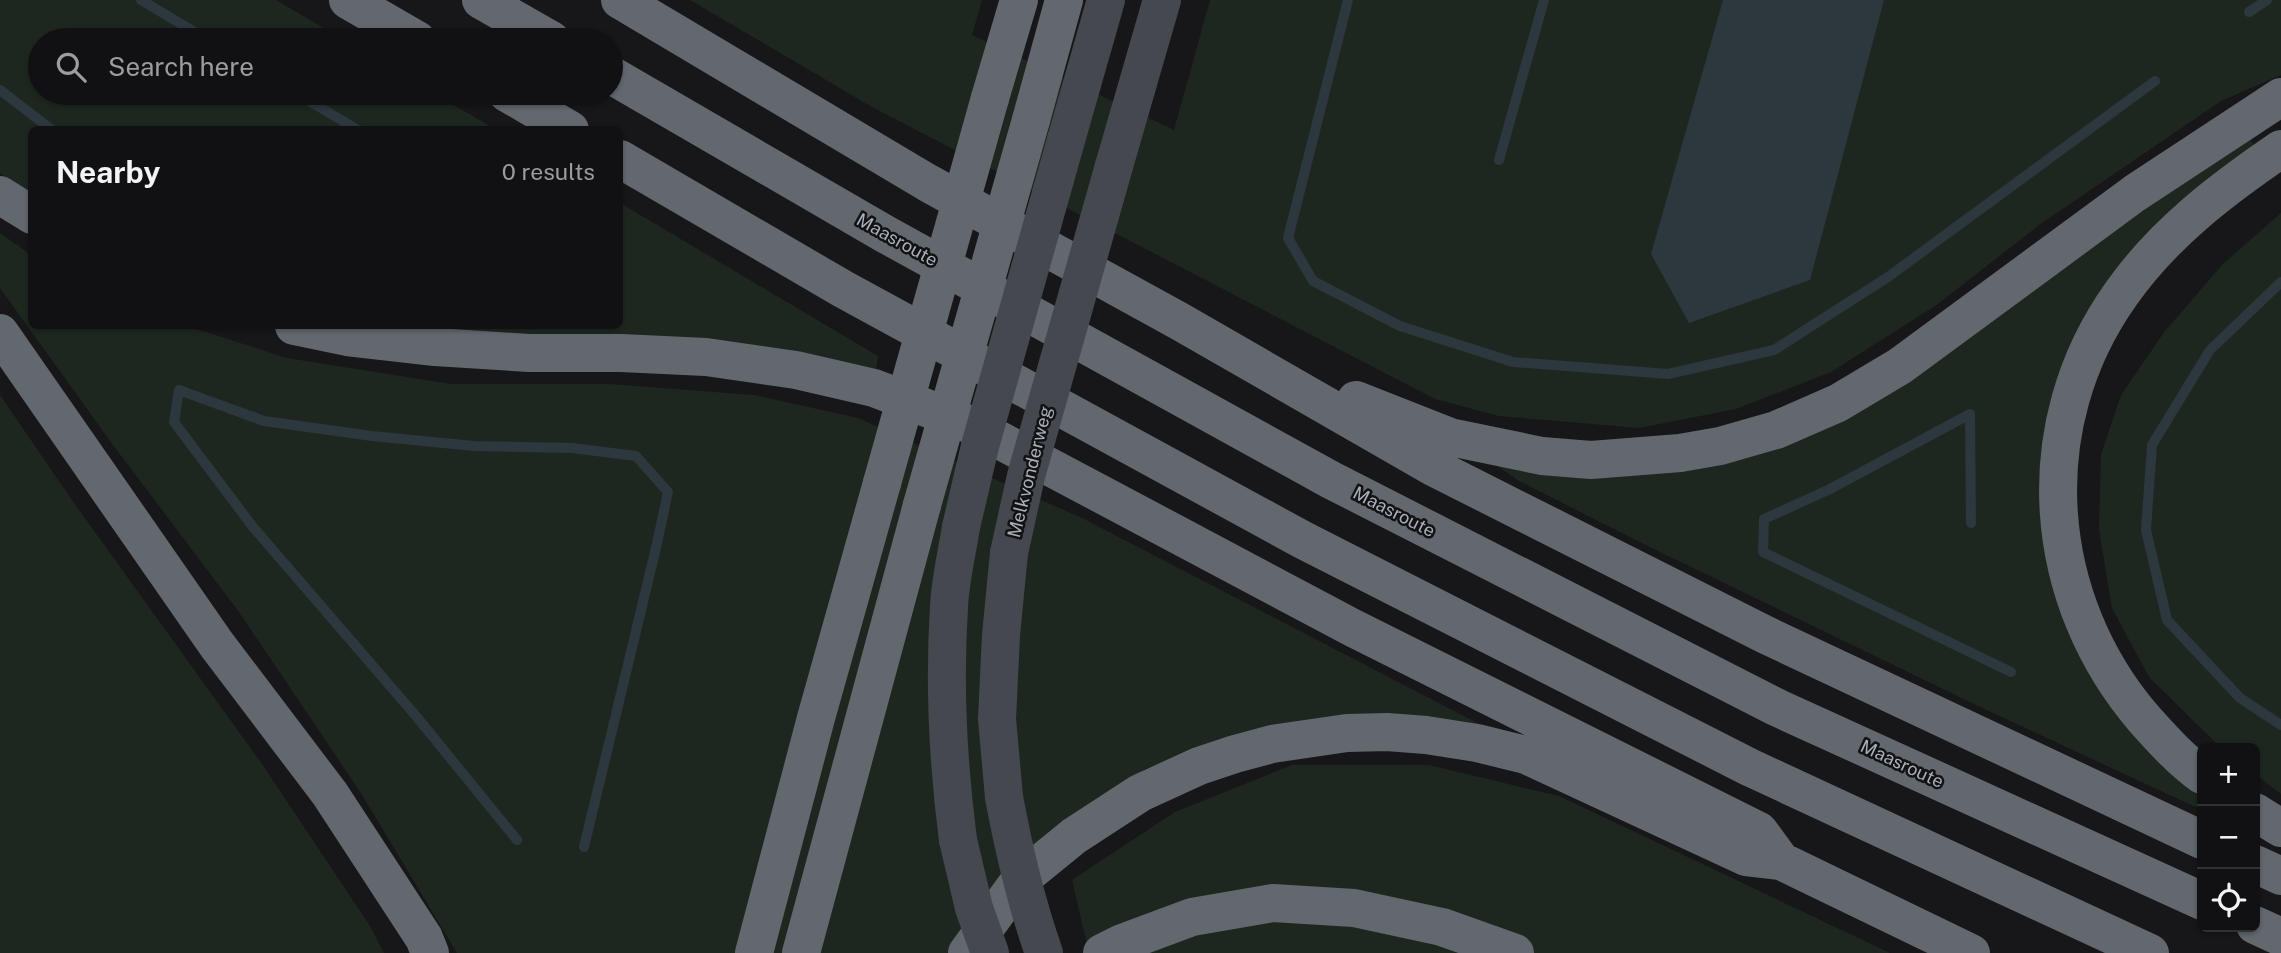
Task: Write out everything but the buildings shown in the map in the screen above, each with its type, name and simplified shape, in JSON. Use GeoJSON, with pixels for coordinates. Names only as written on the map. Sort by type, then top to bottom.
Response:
{"type":"FeatureCollection","features":[{"type":"Feature","properties":{"kind":"highway"},"geometry":{"type":"LineString","coordinates":[[348,0],[396,28]]}},
{"type":"Feature","properties":{"kind":"highway"},"geometry":{"type":"LineString","coordinates":[[481,0],[530,28]]}},
{"type":"Feature","properties":{"kind":"highway"},"geometry":{"type":"LineString","coordinates":[[620,0],[928,183],[1179,321],[1445,473],[1778,641],[2197,838]]}},
{"type":"Feature","properties":{"kind":"highway"},"geometry":{"type":"LineString","coordinates":[[754,953],[816,718],[1019,0]]}},
{"type":"Feature","properties":{"kind":"highway"},"geometry":{"type":"LineString","coordinates":[[801,953],[922,505],[1064,0]]}},
{"type":"Feature","properties":{"kind":"highway","name":"Maasroute"},"geometry":{"type":"LineString","coordinates":[[623,82],[885,234],[1344,486],[1778,708],[2197,899]]}},
{"type":"Feature","properties":{"kind":"highway"},"geometry":{"type":"LineString","coordinates":[[1179,321],[1318,386],[1450,437],[1542,456],[1591,460],[1648,457],[1720,446],[1776,430],[1838,403],[1900,366],[2135,193],[2281,97]]}},
{"type":"Feature","properties":{"kind":"highway"},"geometry":{"type":"LineString","coordinates":[[527,105],[563,126]]}},
{"type":"Feature","properties":{"kind":"highway"},"geometry":{"type":"LineString","coordinates":[[2197,771],[2166,744],[2126,697],[2091,640],[2066,569],[2058,513],[2061,442],[2079,375],[2101,324],[2143,265],[2213,197],[2273,157]]}},
{"type":"Feature","properties":{"kind":"highway"},"geometry":{"type":"LineString","coordinates":[[623,161],[843,289],[1303,540],[1749,767],[2150,953]]}},
{"type":"Feature","properties":{"kind":"highway"},"geometry":{"type":"LineString","coordinates":[[0,195],[28,212]]}},
{"type":"Feature","properties":{"kind":"highway"},"geometry":{"type":"LineString","coordinates":[[308,329],[347,337],[435,347],[529,353],[706,357],[796,370],[874,388],[971,425],[1353,628],[1759,831],[1781,861]]}},
{"type":"Feature","properties":{"kind":"highway"},"geometry":{"type":"LineString","coordinates":[[0,332],[217,645],[330,794],[424,938],[430,953]]}},
{"type":"Feature","properties":{"kind":"highway"},"geometry":{"type":"LineString","coordinates":[[967,953],[1020,880],[1074,836],[1140,793],[1199,766],[1272,744],[1347,733],[1387,732],[1477,743],[1527,755],[1746,856],[1781,861],[1971,953]]}},
{"type":"Feature","properties":{"kind":"highway"},"geometry":{"type":"LineString","coordinates":[[2260,815],[2281,828]]}},
{"type":"Feature","properties":{"kind":"highway"},"geometry":{"type":"LineString","coordinates":[[2260,866],[2281,876]]}},
{"type":"Feature","properties":{"kind":"highway"},"geometry":{"type":"LineString","coordinates":[[1102,953],[1192,917],[1273,903],[1354,908],[1442,927],[1515,953]]}},
{"type":"Feature","properties":{"kind":"highway"},"geometry":{"type":"LineString","coordinates":[[2260,927],[2281,937]]}},
{"type":"Feature","properties":{"kind":"main road"},"geometry":{"type":"LineString","coordinates":[[990,953],[975,908],[958,840],[951,782],[949,605],[961,527],[980,446],[1106,0]]}},
{"type":"Feature","properties":{"kind":"main road","name":"Melkvonderweg"},"geometry":{"type":"LineString","coordinates":[[1044,953],[1018,868],[1004,797],[997,719],[1009,553],[1026,476],[1162,0]]}},
{"type":"Feature","properties":{"kind":"shaded area"},"geometry":{"type":"Polygon","coordinates":[[[0,0],[276,0],[324,28],[28,28],[28,105],[454,105],[490,126],[28,126],[28,193],[0,173],[0,0]]]}},
{"type":"Feature","properties":{"kind":"shaded area"},"geometry":{"type":"Polygon","coordinates":[[[690,0],[982,0],[972,35],[1174,130],[1210,0],[2281,0],[2281,75],[2221,101],[2039,225],[1938,304],[1831,372],[1736,409],[1639,428],[1499,416],[1435,399],[872,107],[690,0]]]}},
{"type":"Feature","properties":{"kind":"shaded area"},"geometry":{"type":"Polygon","coordinates":[[[1723,0],[1884,0],[1810,280],[1689,323],[1651,254],[1723,0]]]}},
{"type":"Feature","properties":{"kind":"shaded area"},"geometry":{"type":"Polygon","coordinates":[[[2245,132],[2260,153],[2090,311],[2047,539],[2197,781],[2197,808],[1978,706],[1654,549],[1519,481],[1490,461],[1767,449],[2245,132]]]}},
{"type":"Feature","properties":{"kind":"shaded area"},"geometry":{"type":"Polygon","coordinates":[[[623,205],[878,356],[875,378],[530,334],[438,329],[623,329],[623,205]]]}},
{"type":"Feature","properties":{"kind":"shaded area"},"geometry":{"type":"Polygon","coordinates":[[[2281,213],[2281,794],[2260,778],[2260,743],[2216,743],[2149,677],[2112,608],[2099,529],[2101,455],[2121,395],[2165,331],[2223,264],[2281,213]]]}},
{"type":"Feature","properties":{"kind":"shaded area"},"geometry":{"type":"Polygon","coordinates":[[[0,233],[28,253],[28,327],[0,288],[0,233]]]}},
{"type":"Feature","properties":{"kind":"shaded area"},"geometry":{"type":"Polygon","coordinates":[[[30,329],[196,329],[287,358],[451,384],[609,384],[754,395],[858,418],[1084,519],[1485,727],[1250,731],[1145,769],[1049,837],[947,953],[457,953],[361,793],[239,612],[30,329]]]}},
{"type":"Feature","properties":{"kind":"shaded area"},"geometry":{"type":"Polygon","coordinates":[[[0,395],[74,503],[262,764],[370,926],[384,953],[0,953],[0,395]]]}},
{"type":"Feature","properties":{"kind":"shaded area"},"geometry":{"type":"Polygon","coordinates":[[[1292,765],[1429,765],[1559,796],[1890,953],[1089,953],[1072,880],[1175,812],[1292,765]]]}},
{"type":"Feature","properties":{"kind":"waterway"},"geometry":{"type":"LineString","coordinates":[[141,0],[188,28]]}},
{"type":"Feature","properties":{"kind":"waterway"},"geometry":{"type":"LineString","coordinates":[[1348,0],[1288,238],[1313,281],[1400,326],[1513,362],[1668,374],[1774,350],[1888,277],[2155,81]]}},
{"type":"Feature","properties":{"kind":"waterway"},"geometry":{"type":"LineString","coordinates":[[1499,160],[1544,0]]}},
{"type":"Feature","properties":{"kind":"waterway"},"geometry":{"type":"LineString","coordinates":[[2249,12],[2267,0]]}},
{"type":"Feature","properties":{"kind":"waterway"},"geometry":{"type":"LineString","coordinates":[[0,90],[47,126]]}},
{"type":"Feature","properties":{"kind":"waterway"},"geometry":{"type":"LineString","coordinates":[[316,105],[351,126]]}},
{"type":"Feature","properties":{"kind":"waterway"},"geometry":{"type":"LineString","coordinates":[[2281,282],[2210,350],[2152,445],[2146,530],[2167,620],[2240,698],[2281,725]]}},
{"type":"Feature","properties":{"kind":"waterway"},"geometry":{"type":"LineString","coordinates":[[517,840],[416,716],[253,527],[174,422],[179,390],[264,421],[372,436],[474,446],[572,448],[636,456],[668,492],[584,847]]}},
{"type":"Feature","properties":{"kind":"waterway"},"geometry":{"type":"LineString","coordinates":[[1971,523],[1970,414],[1830,489],[1764,519],[1763,552],[2011,672]]}}]}
